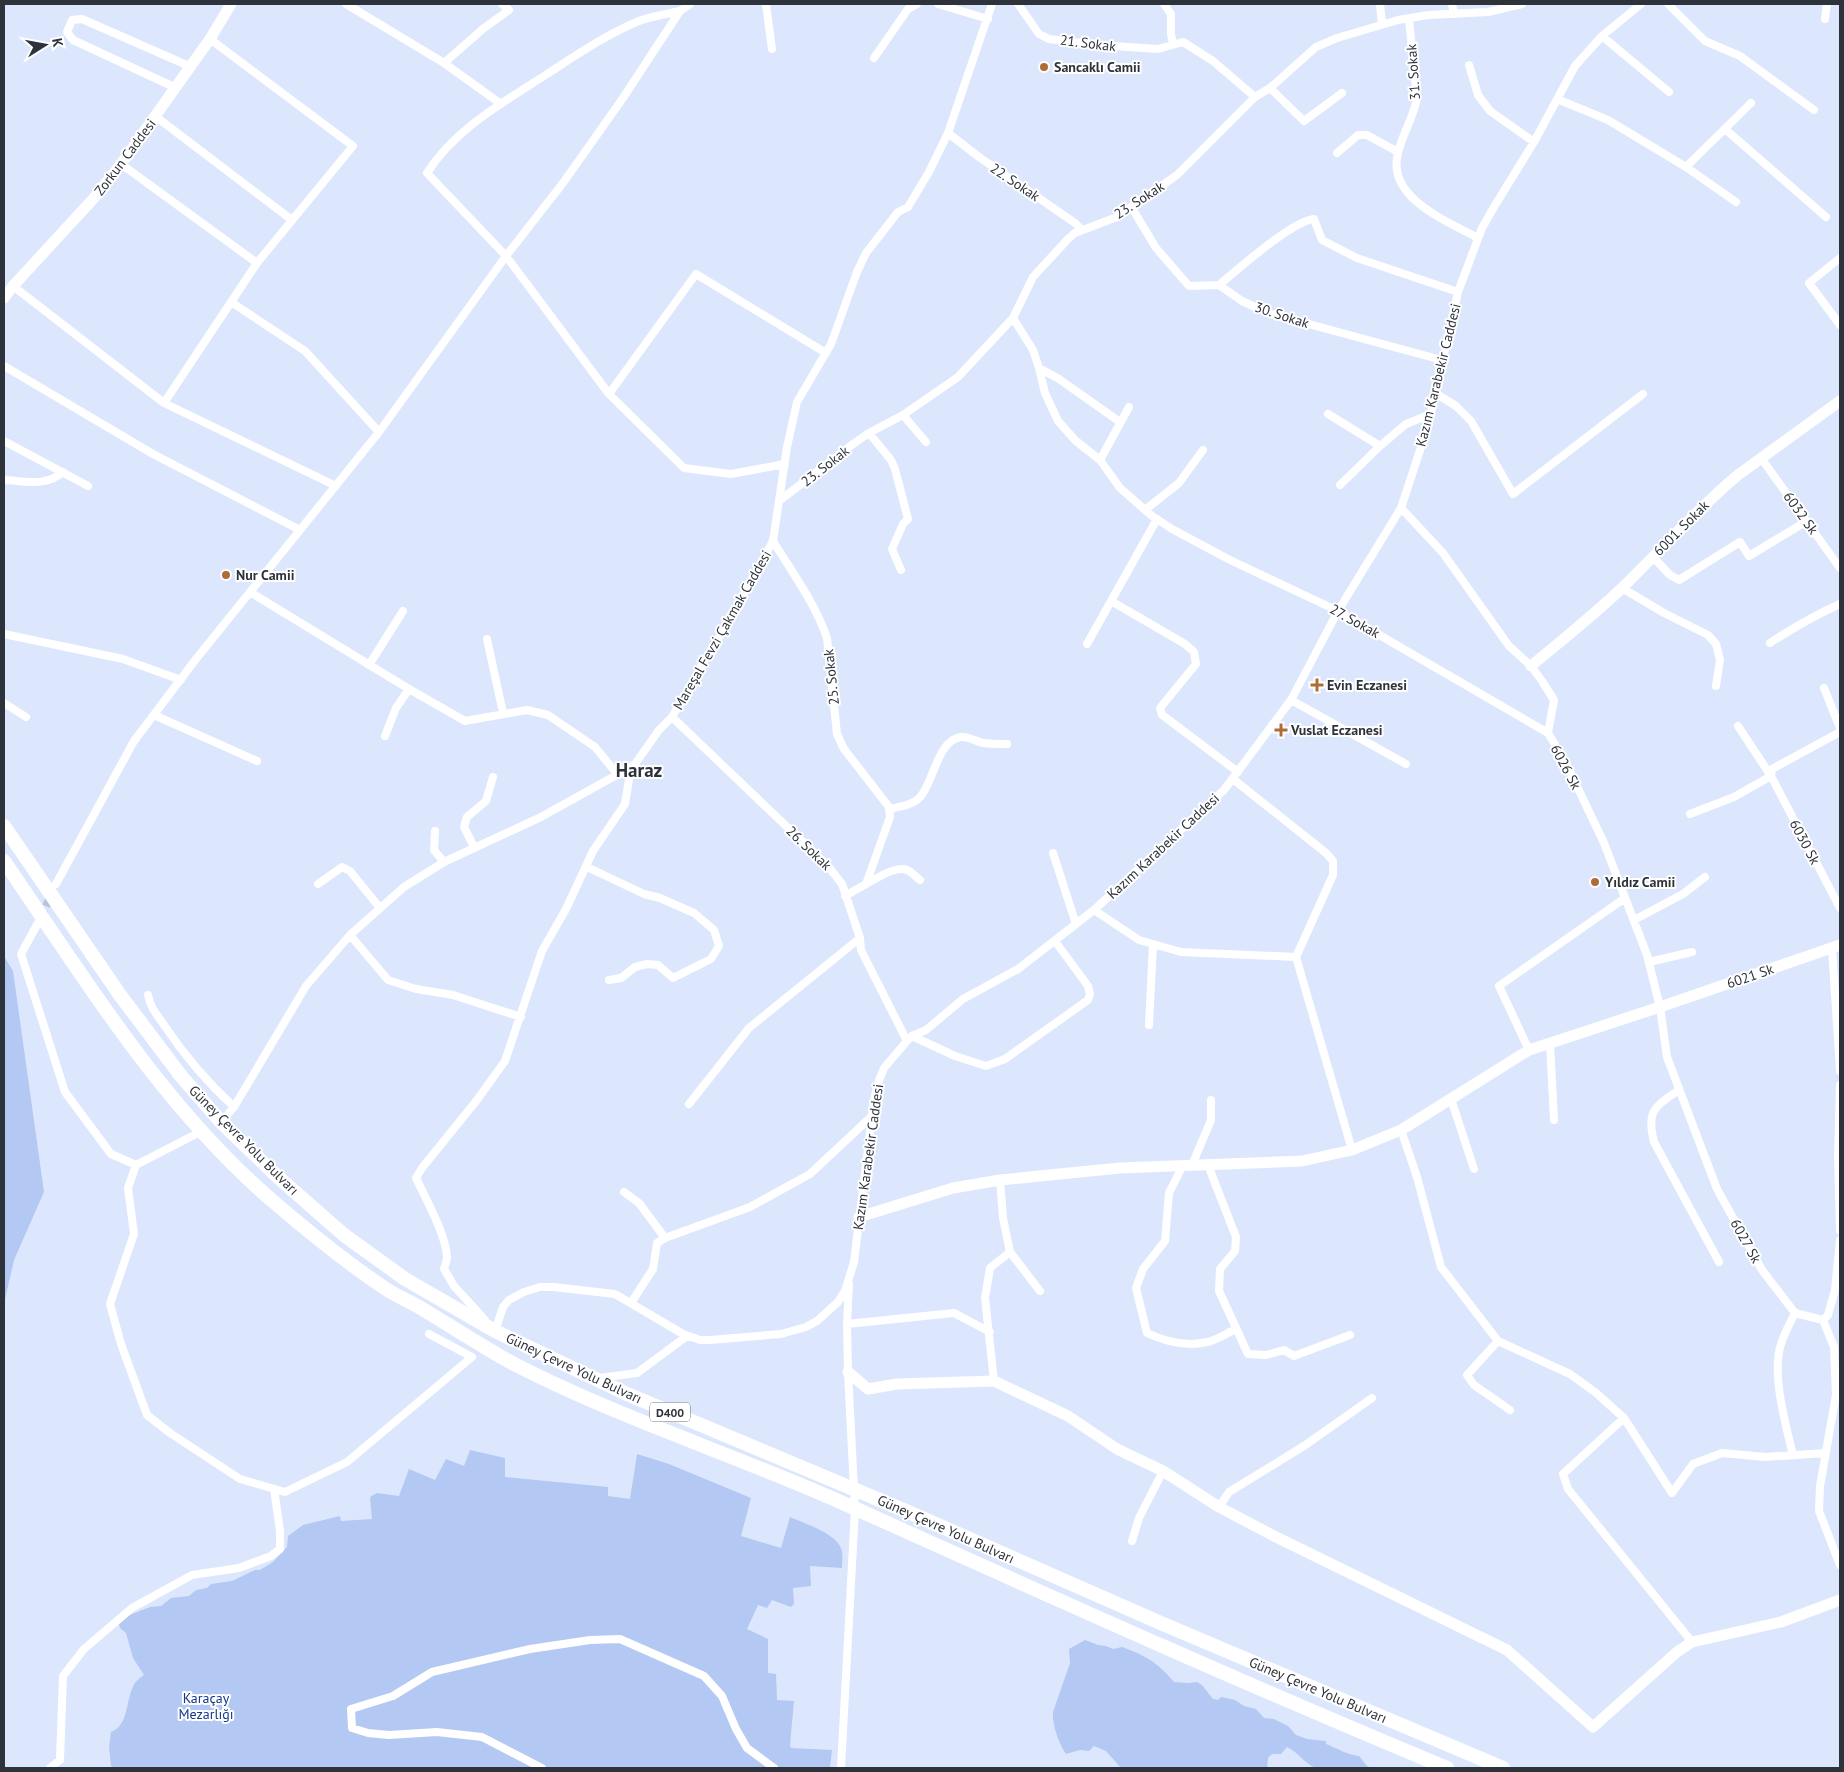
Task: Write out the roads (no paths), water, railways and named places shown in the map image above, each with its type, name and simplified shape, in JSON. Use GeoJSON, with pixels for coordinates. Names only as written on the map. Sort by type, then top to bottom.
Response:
{"type":"FeatureCollection","features":[{"type":"Feature","properties":{"kind":"highway","name":"Güney Çevre Yolu Bulvarı"},"geometry":{"type":"LineString","coordinates":[[4,826],[120,995],[181,1076],[222,1122],[279,1178],[344,1235],[405,1279],[495,1331],[594,1379],[1503,1768]]}},
{"type":"Feature","properties":{"kind":"highway","name":"Güney Çevre Yolu Bulvarı"},"geometry":{"type":"LineString","coordinates":[[4,861],[91,990],[200,1132],[274,1202],[342,1258],[390,1292],[419,1306],[506,1359],[609,1407],[855,1509],[1026,1586],[1447,1768]]}},
{"type":"Feature","properties":{"kind":"street","name":"Zorkun Caddesi"},"geometry":{"type":"LineString","coordinates":[[4,298],[94,198],[121,164],[210,39],[231,4]]}},
{"type":"Feature","properties":{"kind":"street"},"geometry":{"type":"LineString","coordinates":[[346,4],[444,63],[501,104]]}},
{"type":"Feature","properties":{"kind":"street"},"geometry":{"type":"LineString","coordinates":[[444,63],[484,28],[509,10],[502,4]]}},
{"type":"Feature","properties":{"kind":"street"},"geometry":{"type":"LineString","coordinates":[[690,4],[680,11],[641,20],[598,40],[501,104],[466,130],[436,160],[427,173],[506,256],[609,394],[684,468],[731,474],[785,464]]}},
{"type":"Feature","properties":{"kind":"street"},"geometry":{"type":"LineString","coordinates":[[766,4],[772,49]]}},
{"type":"Feature","properties":{"kind":"street"},"geometry":{"type":"LineString","coordinates":[[874,58],[908,9],[917,4]]}},
{"type":"Feature","properties":{"kind":"street"},"geometry":{"type":"LineString","coordinates":[[938,4],[988,19]]}},
{"type":"Feature","properties":{"kind":"street","name":"Mareşal Fevzi Çakmak Caddesi"},"geometry":{"type":"LineString","coordinates":[[222,1122],[234,1107],[306,986],[350,935],[404,887],[444,862],[541,817],[631,767],[672,716],[725,628],[772,541],[797,402],[831,344],[856,272],[866,253],[898,212],[908,207],[929,172],[948,132],[992,4]]}},
{"type":"Feature","properties":{"kind":"street","name":"21. Sokak"},"geometry":{"type":"LineString","coordinates":[[1018,4],[1039,34],[1049,39],[1129,48],[1158,49],[1183,42],[1213,61],[1254,98]]}},
{"type":"Feature","properties":{"kind":"street"},"geometry":{"type":"LineString","coordinates":[[1164,4],[1171,14],[1173,44]]}},
{"type":"Feature","properties":{"kind":"street"},"geometry":{"type":"LineString","coordinates":[[1380,4],[1382,24]]}},
{"type":"Feature","properties":{"kind":"street"},"geometry":{"type":"LineString","coordinates":[[1452,4],[1454,14]]}},
{"type":"Feature","properties":{"kind":"street","name":"23. Sokak"},"geometry":{"type":"LineString","coordinates":[[779,501],[869,433],[903,415],[958,377],[1013,318],[1033,277],[1068,238],[1082,230],[1117,217],[1176,175],[1254,98],[1270,88],[1316,46],[1382,24],[1428,15],[1488,12],[1522,4]]}},
{"type":"Feature","properties":{"kind":"street","name":"Kazım Karabekir Caddesi"},"geometry":{"type":"LineString","coordinates":[[495,1331],[503,1307],[509,1300],[524,1292],[540,1287],[615,1294],[687,1336],[710,1340],[781,1334],[806,1327],[817,1321],[838,1302],[845,1291],[854,1262],[872,1116],[880,1075],[890,1060],[910,1038],[926,1030],[963,999],[1018,969],[1094,910],[1224,790],[1292,700],[1338,611],[1401,508],[1431,414],[1458,292],[1478,238],[1494,207],[1534,142],[1575,66],[1602,36],[1641,4]]}},
{"type":"Feature","properties":{"kind":"street"},"geometry":{"type":"LineString","coordinates":[[1668,4],[1705,41],[1740,56],[1814,110]]}},
{"type":"Feature","properties":{"kind":"street"},"geometry":{"type":"LineString","coordinates":[[1825,18],[1827,4]]}},
{"type":"Feature","properties":{"kind":"street"},"geometry":{"type":"LineString","coordinates":[[56,884],[134,741],[196,658],[379,432],[506,256],[563,184],[624,98],[680,11]]}},
{"type":"Feature","properties":{"kind":"street"},"geometry":{"type":"LineString","coordinates":[[174,87],[73,40],[67,32],[72,20],[82,19],[190,66]]}},
{"type":"Feature","properties":{"kind":"street","name":"31. Sokak"},"geometry":{"type":"LineString","coordinates":[[1409,19],[1417,99],[1398,152],[1396,164],[1398,177],[1412,199],[1438,217],[1478,238]]}},
{"type":"Feature","properties":{"kind":"street"},"geometry":{"type":"LineString","coordinates":[[1602,36],[1669,92]]}},
{"type":"Feature","properties":{"kind":"street"},"geometry":{"type":"LineString","coordinates":[[164,403],[257,263],[353,146],[210,39]]}},
{"type":"Feature","properties":{"kind":"street"},"geometry":{"type":"LineString","coordinates":[[1469,65],[1478,95],[1490,111],[1534,142]]}},
{"type":"Feature","properties":{"kind":"street"},"geometry":{"type":"LineString","coordinates":[[1270,88],[1304,121],[1342,93]]}},
{"type":"Feature","properties":{"kind":"street"},"geometry":{"type":"LineString","coordinates":[[1557,99],[1608,120],[1686,167],[1736,202]]}},
{"type":"Feature","properties":{"kind":"street"},"geometry":{"type":"LineString","coordinates":[[1686,167],[1751,103]]}},
{"type":"Feature","properties":{"kind":"street"},"geometry":{"type":"LineString","coordinates":[[155,116],[292,220]]}},
{"type":"Feature","properties":{"kind":"street"},"geometry":{"type":"LineString","coordinates":[[1725,129],[1826,217]]}},
{"type":"Feature","properties":{"kind":"street","name":"22. Sokak"},"geometry":{"type":"LineString","coordinates":[[948,132],[979,157],[1075,223],[1082,230]]}},
{"type":"Feature","properties":{"kind":"street"},"geometry":{"type":"LineString","coordinates":[[1337,153],[1358,135],[1367,136],[1398,152]]}},
{"type":"Feature","properties":{"kind":"street"},"geometry":{"type":"LineString","coordinates":[[121,164],[257,263]]}},
{"type":"Feature","properties":{"kind":"street"},"geometry":{"type":"LineString","coordinates":[[1132,208],[1156,248],[1190,286],[1219,285],[1244,263],[1286,232],[1309,219],[1314,219],[1322,240],[1357,258],[1458,292]]}},
{"type":"Feature","properties":{"kind":"street"},"geometry":{"type":"LineString","coordinates":[[1840,258],[1809,283],[1840,325]]}},
{"type":"Feature","properties":{"kind":"street"},"geometry":{"type":"LineString","coordinates":[[609,394],[696,274],[826,353]]}},
{"type":"Feature","properties":{"kind":"street","name":"30. Sokak"},"geometry":{"type":"LineString","coordinates":[[1219,285],[1242,301],[1268,314],[1442,360]]}},
{"type":"Feature","properties":{"kind":"street"},"geometry":{"type":"LineString","coordinates":[[13,286],[164,403],[336,486]]}},
{"type":"Feature","properties":{"kind":"street"},"geometry":{"type":"LineString","coordinates":[[231,302],[305,351],[379,432]]}},
{"type":"Feature","properties":{"kind":"street","name":"27. Sokak"},"geometry":{"type":"LineString","coordinates":[[1013,318],[1033,350],[1045,393],[1058,421],[1080,445],[1100,460],[1120,488],[1145,510],[1192,541],[1338,611],[1548,733]]}},
{"type":"Feature","properties":{"kind":"street"},"geometry":{"type":"LineString","coordinates":[[4,366],[153,454],[300,530]]}},
{"type":"Feature","properties":{"kind":"street"},"geometry":{"type":"LineString","coordinates":[[1039,368],[1059,379],[1120,422]]}},
{"type":"Feature","properties":{"kind":"street"},"geometry":{"type":"LineString","coordinates":[[1435,393],[1456,406],[1471,421],[1513,494],[1643,394]]}},
{"type":"Feature","properties":{"kind":"street","name":"6001. Sokak"},"geometry":{"type":"LineString","coordinates":[[1531,666],[1622,588],[1708,500],[1738,474],[1840,402]]}},
{"type":"Feature","properties":{"kind":"street"},"geometry":{"type":"LineString","coordinates":[[1100,460],[1129,406]]}},
{"type":"Feature","properties":{"kind":"street"},"geometry":{"type":"LineString","coordinates":[[1328,414],[1380,446]]}},
{"type":"Feature","properties":{"kind":"street"},"geometry":{"type":"LineString","coordinates":[[1340,485],[1406,424],[1431,414]]}},
{"type":"Feature","properties":{"kind":"street"},"geometry":{"type":"LineString","coordinates":[[903,415],[926,442]]}},
{"type":"Feature","properties":{"kind":"street"},"geometry":{"type":"LineString","coordinates":[[869,433],[891,460],[904,498],[908,519],[903,524],[892,549],[900,570]]}},
{"type":"Feature","properties":{"kind":"street"},"geometry":{"type":"LineString","coordinates":[[4,441],[88,486]]}},
{"type":"Feature","properties":{"kind":"street"},"geometry":{"type":"LineString","coordinates":[[1145,510],[1179,482],[1203,450]]}},
{"type":"Feature","properties":{"kind":"street","name":"6032 Sk"},"geometry":{"type":"LineString","coordinates":[[1761,458],[1840,568]]}},
{"type":"Feature","properties":{"kind":"street"},"geometry":{"type":"LineString","coordinates":[[4,480],[51,481],[63,472]]}},
{"type":"Feature","properties":{"kind":"street","name":"6026 Sk"},"geometry":{"type":"LineString","coordinates":[[1401,508],[1443,553],[1509,646],[1531,666],[1554,700],[1548,733],[1565,761],[1604,843],[1649,962],[1660,1008]]}},
{"type":"Feature","properties":{"kind":"street"},"geometry":{"type":"LineString","coordinates":[[1087,644],[1157,519]]}},
{"type":"Feature","properties":{"kind":"street"},"geometry":{"type":"LineString","coordinates":[[1653,557],[1670,575],[1679,580],[1740,542],[1749,556],[1807,522]]}},
{"type":"Feature","properties":{"kind":"street","name":"25. Sokak"},"geometry":{"type":"LineString","coordinates":[[772,541],[805,592],[822,624],[827,638],[837,734],[844,749],[885,800],[889,810]]}},
{"type":"Feature","properties":{"kind":"street"},"geometry":{"type":"LineString","coordinates":[[1622,588],[1664,613],[1708,635],[1716,644],[1720,660],[1716,686]]}},
{"type":"Feature","properties":{"kind":"street"},"geometry":{"type":"LineString","coordinates":[[250,592],[409,690],[465,721],[527,710],[548,715],[595,746],[618,775]]}},
{"type":"Feature","properties":{"kind":"street"},"geometry":{"type":"LineString","coordinates":[[1111,601],[1184,644],[1196,656],[1196,664],[1160,708],[1162,715],[1326,853],[1333,861],[1333,875],[1296,957],[1352,1150]]}},
{"type":"Feature","properties":{"kind":"street"},"geometry":{"type":"LineString","coordinates":[[1770,643],[1795,626],[1840,604]]}},
{"type":"Feature","properties":{"kind":"street"},"geometry":{"type":"LineString","coordinates":[[369,665],[403,611]]}},
{"type":"Feature","properties":{"kind":"street"},"geometry":{"type":"LineString","coordinates":[[4,634],[123,659],[181,680]]}},
{"type":"Feature","properties":{"kind":"street"},"geometry":{"type":"LineString","coordinates":[[487,639],[503,713]]}},
{"type":"Feature","properties":{"kind":"street"},"geometry":{"type":"LineString","coordinates":[[1824,688],[1840,728]]}},
{"type":"Feature","properties":{"kind":"street"},"geometry":{"type":"LineString","coordinates":[[385,736],[396,708],[409,690]]}},
{"type":"Feature","properties":{"kind":"street"},"geometry":{"type":"LineString","coordinates":[[1292,700],[1406,764]]}},
{"type":"Feature","properties":{"kind":"street"},"geometry":{"type":"LineString","coordinates":[[4,703],[26,716]]}},
{"type":"Feature","properties":{"kind":"street"},"geometry":{"type":"LineString","coordinates":[[154,716],[257,761]]}},
{"type":"Feature","properties":{"kind":"street","name":"26. Sokak"},"geometry":{"type":"LineString","coordinates":[[672,716],[828,866],[842,884],[860,938],[861,950],[869,968],[910,1038]]}},
{"type":"Feature","properties":{"kind":"street","name":"6030 Sk"},"geometry":{"type":"LineString","coordinates":[[1738,726],[1772,773],[1840,908]]}},
{"type":"Feature","properties":{"kind":"street"},"geometry":{"type":"LineString","coordinates":[[1690,814],[1734,797],[1840,732]]}},
{"type":"Feature","properties":{"kind":"street"},"geometry":{"type":"LineString","coordinates":[[866,884],[890,817],[889,810],[910,804],[920,797],[942,752],[953,741],[964,737],[983,743],[1007,744]]}},
{"type":"Feature","properties":{"kind":"street"},"geometry":{"type":"LineString","coordinates":[[495,1331],[466,1301],[444,1269],[447,1259],[444,1244],[436,1220],[416,1178],[505,1061],[542,951],[566,909],[593,851],[625,804],[631,767]]}},
{"type":"Feature","properties":{"kind":"street"},"geometry":{"type":"LineString","coordinates":[[474,847],[464,827],[468,817],[486,801],[493,777]]}},
{"type":"Feature","properties":{"kind":"street"},"geometry":{"type":"LineString","coordinates":[[435,831],[434,850],[444,862]]}},
{"type":"Feature","properties":{"kind":"street"},"geometry":{"type":"LineString","coordinates":[[1053,853],[1076,924]]}},
{"type":"Feature","properties":{"kind":"street"},"geometry":{"type":"LineString","coordinates":[[318,884],[342,867],[350,871],[380,908]]}},
{"type":"Feature","properties":{"kind":"street"},"geometry":{"type":"LineString","coordinates":[[587,867],[644,894],[660,898],[694,913],[714,930],[719,946],[711,959],[673,978],[658,965],[647,964],[635,967],[622,978],[609,980]]}},
{"type":"Feature","properties":{"kind":"street"},"geometry":{"type":"LineString","coordinates":[[846,896],[882,875],[902,869],[907,870],[920,880]]}},
{"type":"Feature","properties":{"kind":"street"},"geometry":{"type":"LineString","coordinates":[[1634,920],[1683,894],[1705,877]]}},
{"type":"Feature","properties":{"kind":"street"},"geometry":{"type":"LineString","coordinates":[[1529,1050],[1499,986],[1625,898]]}},
{"type":"Feature","properties":{"kind":"street"},"geometry":{"type":"LineString","coordinates":[[1094,910],[1139,940],[1181,952],[1296,957]]}},
{"type":"Feature","properties":{"kind":"street"},"geometry":{"type":"LineString","coordinates":[[38,923],[21,954],[65,1092],[111,1154],[136,1165]]}},
{"type":"Feature","properties":{"kind":"street"},"geometry":{"type":"LineString","coordinates":[[350,935],[388,980],[416,989],[453,995],[521,1017]]}},
{"type":"Feature","properties":{"kind":"street"},"geometry":{"type":"LineString","coordinates":[[689,1104],[749,1028],[860,938]]}},
{"type":"Feature","properties":{"kind":"street"},"geometry":{"type":"LineString","coordinates":[[910,1038],[986,1066],[1005,1059],[1088,1000],[1090,994],[1088,986],[1055,941]]}},
{"type":"Feature","properties":{"kind":"street"},"geometry":{"type":"LineString","coordinates":[[1149,1025],[1153,944]]}},
{"type":"Feature","properties":{"kind":"street"},"geometry":{"type":"LineString","coordinates":[[1836,946],[1840,1070]]}},
{"type":"Feature","properties":{"kind":"street","name":"6021 Sk"},"geometry":{"type":"LineString","coordinates":[[859,1217],[953,1188],[1000,1180],[1120,1168],[1302,1162],[1352,1150],[1401,1130],[1529,1050],[1660,1008],[1836,946]]}},
{"type":"Feature","properties":{"kind":"street"},"geometry":{"type":"LineString","coordinates":[[1649,962],[1692,952]]}},
{"type":"Feature","properties":{"kind":"street"},"geometry":{"type":"LineString","coordinates":[[148,995],[150,1007],[177,1046],[234,1107]]}},
{"type":"Feature","properties":{"kind":"street","name":"6027 Sk"},"geometry":{"type":"LineString","coordinates":[[1660,1008],[1667,1057],[1717,1189],[1762,1270],[1795,1312]]}},
{"type":"Feature","properties":{"kind":"street"},"geometry":{"type":"LineString","coordinates":[[1550,1044],[1554,1120]]}},
{"type":"Feature","properties":{"kind":"street"},"geometry":{"type":"LineString","coordinates":[[1840,1085],[1838,1157],[1840,1231]]}},
{"type":"Feature","properties":{"kind":"street"},"geometry":{"type":"LineString","coordinates":[[1680,1090],[1657,1106],[1649,1123],[1654,1142],[1719,1262]]}},
{"type":"Feature","properties":{"kind":"street"},"geometry":{"type":"LineString","coordinates":[[1451,1099],[1474,1169]]}},
{"type":"Feature","properties":{"kind":"street"},"geometry":{"type":"LineString","coordinates":[[1211,1100],[1211,1120],[1187,1165],[1168,1193],[1168,1221],[1165,1241],[1143,1269],[1136,1288],[1147,1332],[1157,1338],[1183,1345],[1208,1342],[1236,1329]]}},
{"type":"Feature","properties":{"kind":"street"},"geometry":{"type":"LineString","coordinates":[[631,1303],[653,1269],[657,1243],[665,1238],[750,1207],[810,1174],[872,1116]]}},
{"type":"Feature","properties":{"kind":"street"},"geometry":{"type":"LineString","coordinates":[[1401,1130],[1417,1177],[1441,1268],[1498,1341],[1570,1374],[1596,1392],[1624,1418],[1672,1494],[1693,1464],[1722,1453],[1765,1457],[1826,1453]]}},
{"type":"Feature","properties":{"kind":"street"},"geometry":{"type":"LineString","coordinates":[[200,1132],[136,1165],[128,1188],[134,1234],[110,1304],[121,1344],[147,1415],[170,1433],[240,1479],[285,1492],[347,1462],[472,1357],[429,1334]]}},
{"type":"Feature","properties":{"kind":"street"},"geometry":{"type":"LineString","coordinates":[[1208,1165],[1236,1237],[1235,1250],[1220,1270],[1219,1291],[1248,1354],[1266,1355],[1284,1350],[1294,1356],[1350,1335]]}},
{"type":"Feature","properties":{"kind":"street"},"geometry":{"type":"LineString","coordinates":[[1000,1180],[1003,1218],[1010,1252],[1040,1291]]}},
{"type":"Feature","properties":{"kind":"street"},"geometry":{"type":"LineString","coordinates":[[624,1192],[639,1203],[665,1238]]}},
{"type":"Feature","properties":{"kind":"street"},"geometry":{"type":"LineString","coordinates":[[1822,1320],[1828,1315],[1837,1289],[1840,1240]]}},
{"type":"Feature","properties":{"kind":"street"},"geometry":{"type":"LineString","coordinates":[[994,1381],[985,1298],[990,1268],[1010,1252]]}},
{"type":"Feature","properties":{"kind":"street"},"geometry":{"type":"LineString","coordinates":[[841,1768],[855,1509],[848,1372],[847,1324],[850,1277]]}},
{"type":"Feature","properties":{"kind":"street"},"geometry":{"type":"LineString","coordinates":[[1793,1455],[1784,1418],[1778,1371],[1780,1345],[1795,1312],[1822,1320],[1834,1347],[1836,1396],[1820,1486],[1819,1511],[1840,1565]]}},
{"type":"Feature","properties":{"kind":"street"},"geometry":{"type":"LineString","coordinates":[[847,1324],[954,1313],[990,1332]]}},
{"type":"Feature","properties":{"kind":"street"},"geometry":{"type":"LineString","coordinates":[[594,1379],[637,1373],[687,1336]]}},
{"type":"Feature","properties":{"kind":"street"},"geometry":{"type":"LineString","coordinates":[[1498,1341],[1467,1375],[1474,1385],[1510,1410]]}},
{"type":"Feature","properties":{"kind":"street"},"geometry":{"type":"LineString","coordinates":[[848,1372],[868,1389],[898,1384],[994,1381],[1068,1416],[1117,1449],[1163,1471],[1219,1507],[1274,1536],[1508,1650],[1592,1727],[1677,1652],[1692,1642],[1781,1622],[1840,1600]]}},
{"type":"Feature","properties":{"kind":"street"},"geometry":{"type":"LineString","coordinates":[[1219,1507],[1229,1492],[1304,1446],[1372,1398]]}},
{"type":"Feature","properties":{"kind":"street"},"geometry":{"type":"LineString","coordinates":[[1624,1418],[1563,1474],[1568,1488],[1692,1642]]}},
{"type":"Feature","properties":{"kind":"street"},"geometry":{"type":"LineString","coordinates":[[1132,1541],[1139,1518],[1163,1471]]}},
{"type":"Feature","properties":{"kind":"street"},"geometry":{"type":"LineString","coordinates":[[50,1768],[60,1760],[62,1676],[84,1649],[132,1608],[192,1575],[239,1568],[271,1556],[280,1549],[280,1531],[274,1489]]}},
{"type":"Feature","properties":{"kind":"street"},"geometry":{"type":"LineString","coordinates":[[542,1768],[482,1737],[437,1732],[389,1735],[368,1733],[352,1728],[351,1709],[393,1696],[432,1672],[530,1649],[590,1640],[620,1639],[704,1676],[722,1696],[736,1729],[747,1748],[774,1768]]}},
{"type":"Feature","properties":{"kind":"tunnel"},"geometry":{"type":"LineString","coordinates":[[41,917],[52,893]]}},
{"type":"Feature","properties":{"kind":"place","name":"Sancaklı Camii"},"geometry":{"type":"Point","coordinates":[1044,67]}},
{"type":"Feature","properties":{"kind":"place","name":"Nur Camii"},"geometry":{"type":"Point","coordinates":[226,575]}},
{"type":"Feature","properties":{"kind":"place","name":"Evin Eczanesi"},"geometry":{"type":"Point","coordinates":[1317,685]}},
{"type":"Feature","properties":{"kind":"place","name":"Vuslat Eczanesi"},"geometry":{"type":"Point","coordinates":[1281,730]}},
{"type":"Feature","properties":{"kind":"place","name":"Yıldız Camii"},"geometry":{"type":"Point","coordinates":[1595,882]}},
{"type":"Feature","properties":{"kind":"district","name":"Haraz"},"geometry":{"type":"Point","coordinates":[639,770]}},
{"type":"Feature","properties":{"kind":"park label","name":"Karaçay Mezarlığı"},"geometry":{"type":"Point","coordinates":[206,1706]}}]}
